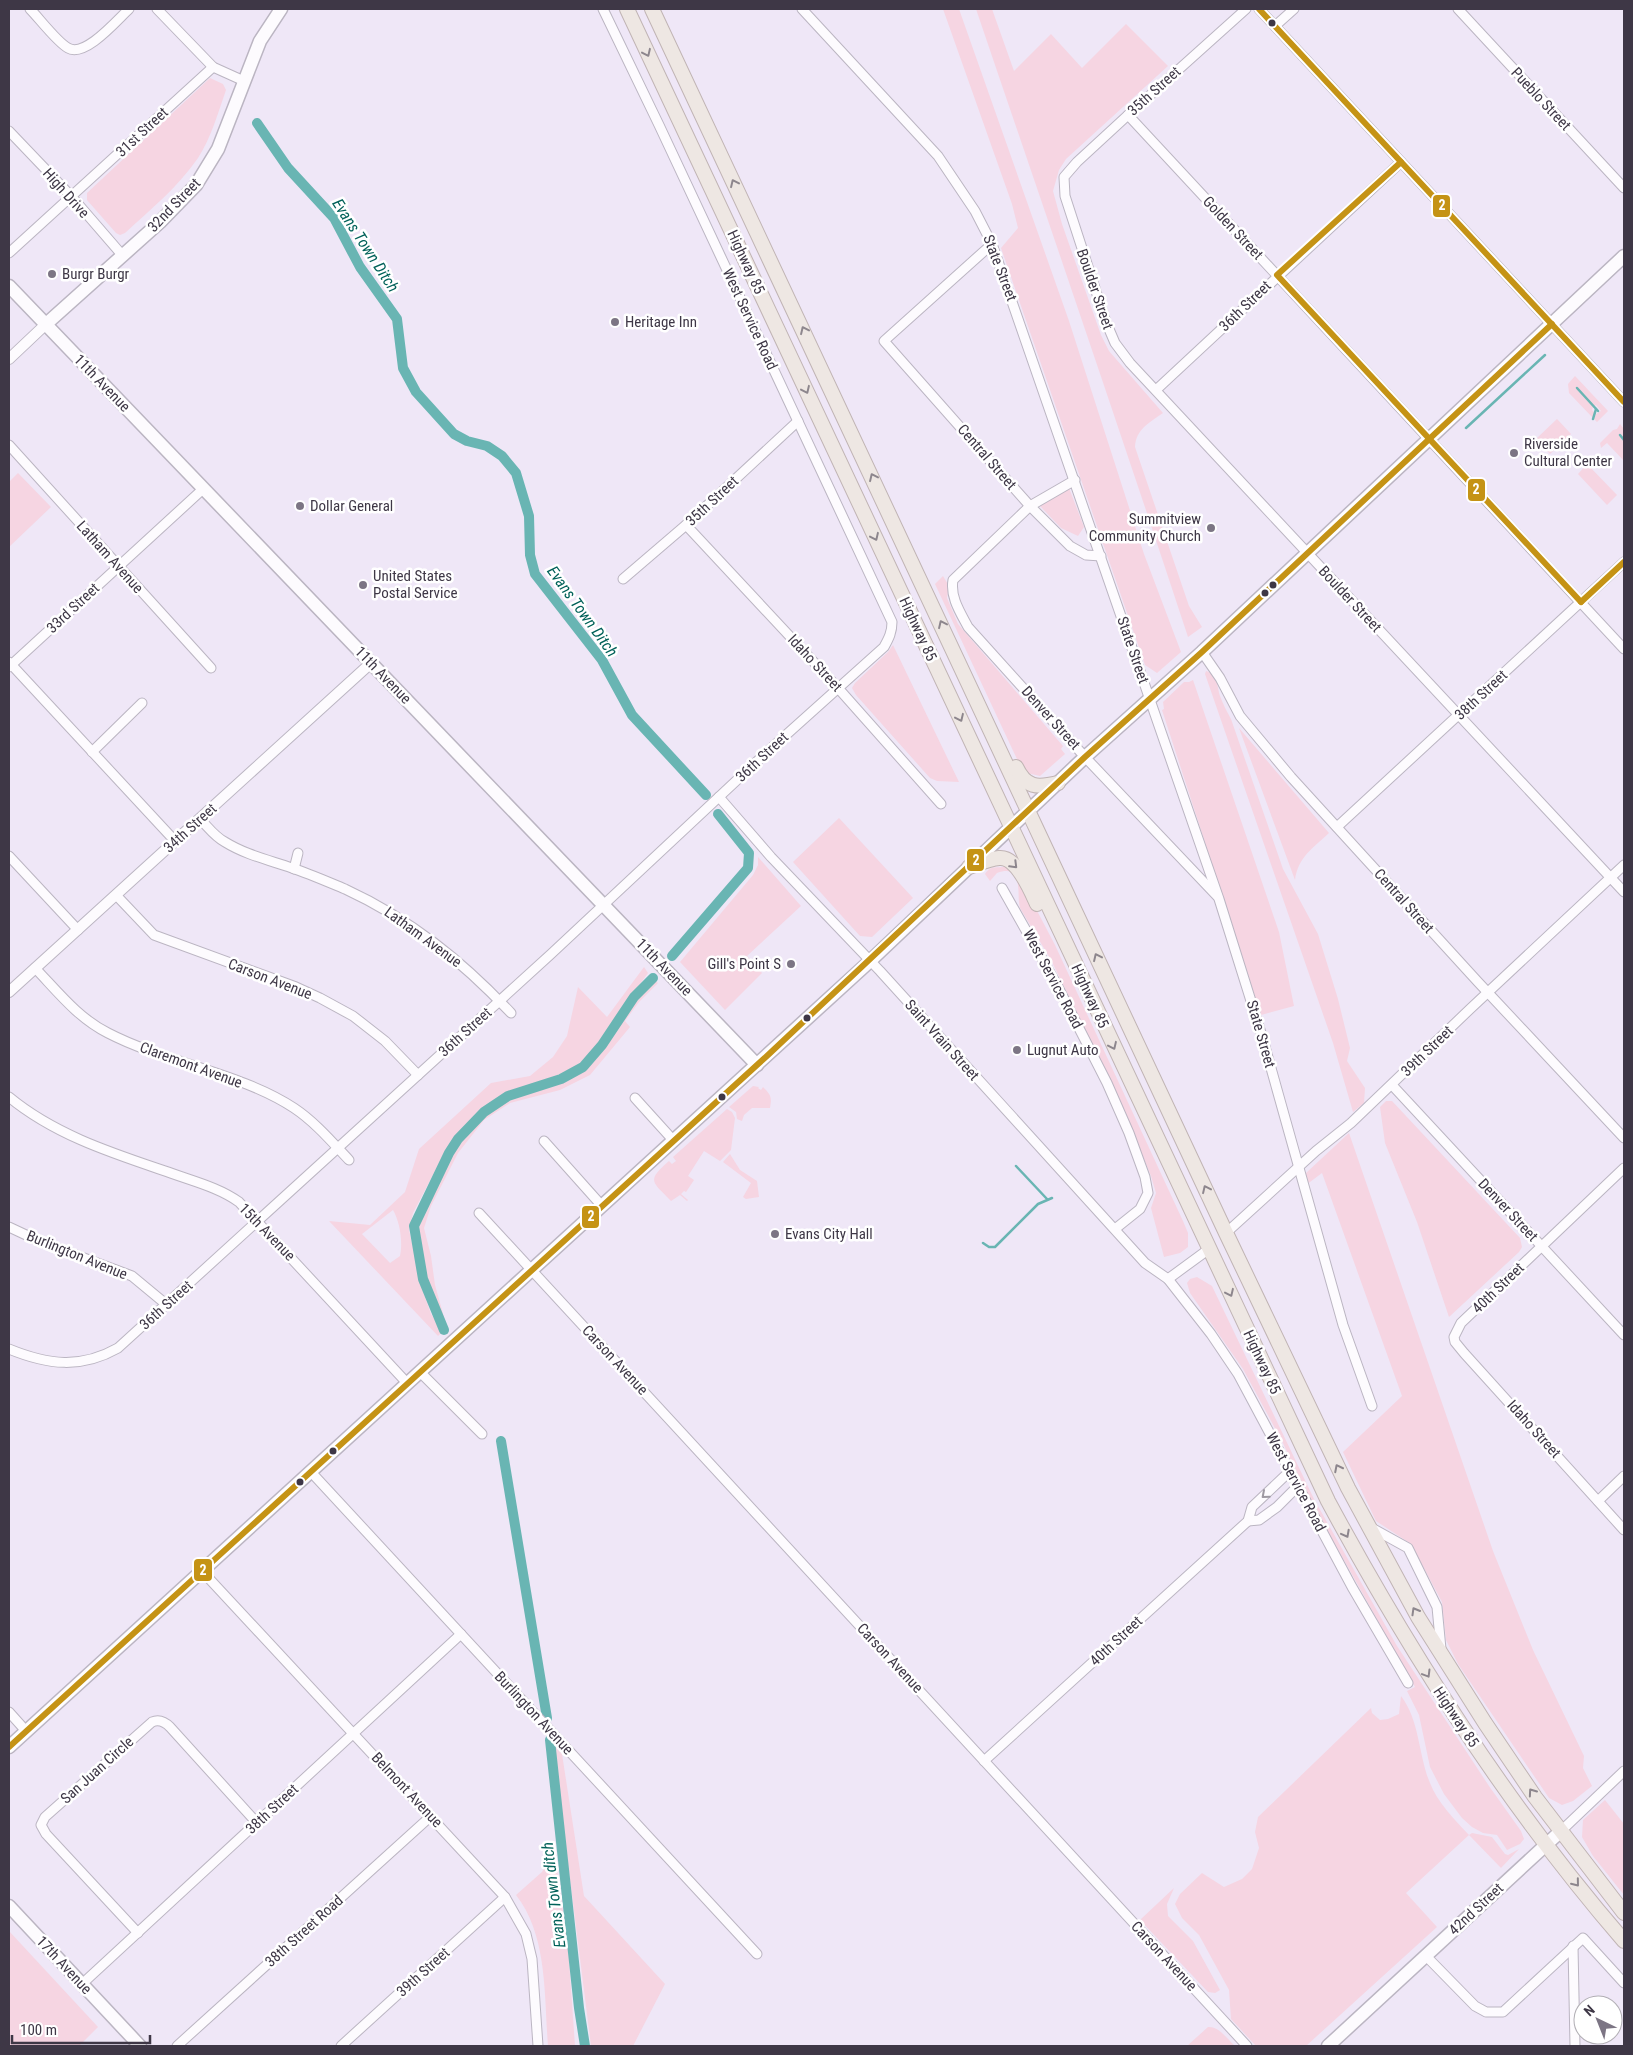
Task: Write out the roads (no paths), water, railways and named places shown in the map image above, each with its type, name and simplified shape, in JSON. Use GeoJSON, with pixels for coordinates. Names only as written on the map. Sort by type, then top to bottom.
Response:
{"type":"FeatureCollection","features":[{"type":"Feature","properties":{"kind":"highway","name":"Highway 85"},"geometry":{"type":"LineString","coordinates":[[627,9],[1309,1463],[1378,1591],[1460,1724],[1546,1845],[1624,1941]]}},
{"type":"Feature","properties":{"kind":"highway","name":"Highway 85"},"geometry":{"type":"LineString","coordinates":[[652,9],[1328,1450],[1367,1525],[1443,1657],[1509,1760],[1624,1912]]}},
{"type":"Feature","properties":{"kind":"highway"},"geometry":{"type":"LineString","coordinates":[[957,656],[974,679],[1021,777],[1026,782],[1037,786],[1058,783]]}},
{"type":"Feature","properties":{"kind":"highway"},"geometry":{"type":"LineString","coordinates":[[969,867],[1000,858],[1007,859],[1024,878],[1051,930],[1064,941]]}},
{"type":"Feature","properties":{"kind":"main road","name":"32nd Street"},"geometry":{"type":"LineString","coordinates":[[46,325],[184,200],[196,185],[218,148],[260,41],[282,9]]}},
{"type":"Feature","properties":{"kind":"main road"},"geometry":{"type":"LineString","coordinates":[[9,1746],[673,1140],[758,1065],[1085,757],[1202,652],[1624,256]]}},
{"type":"Feature","properties":{"kind":"main road","name":"11th Avenue"},"geometry":{"type":"LineString","coordinates":[[9,286],[758,1065]]}},
{"type":"Feature","properties":{"kind":"main road","name":"42nd Street"},"geometry":{"type":"LineString","coordinates":[[1328,2046],[1561,1831]]}},
{"type":"Feature","properties":{"kind":"main road","name":"17th Avenue"},"geometry":{"type":"LineString","coordinates":[[9,1906],[140,2046]]}},
{"type":"Feature","properties":{"kind":"street"},"geometry":{"type":"LineString","coordinates":[[30,9],[67,48],[76,51],[88,46],[129,9]]}},
{"type":"Feature","properties":{"kind":"street"},"geometry":{"type":"LineString","coordinates":[[158,9],[213,67],[244,81]]}},
{"type":"Feature","properties":{"kind":"street","name":"West Service Road"},"geometry":{"type":"LineString","coordinates":[[603,9],[892,622],[892,631]]}},
{"type":"Feature","properties":{"kind":"street","name":"State Street"},"geometry":{"type":"LineString","coordinates":[[802,9],[938,156],[975,211],[992,244],[1102,556],[1219,898],[1262,1036],[1343,1325],[1372,1406]]}},
{"type":"Feature","properties":{"kind":"street","name":"35th Street"},"geometry":{"type":"LineString","coordinates":[[1064,177],[1077,162],[1246,9]]}},
{"type":"Feature","properties":{"kind":"street"},"geometry":{"type":"LineString","coordinates":[[1259,9],[1624,402]]}},
{"type":"Feature","properties":{"kind":"street"},"geometry":{"type":"LineString","coordinates":[[1275,26],[1294,9]]}},
{"type":"Feature","properties":{"kind":"street","name":"Pueblo Street"},"geometry":{"type":"LineString","coordinates":[[1458,9],[1624,188]]}},
{"type":"Feature","properties":{"kind":"street","name":"31st Street"},"geometry":{"type":"LineString","coordinates":[[9,253],[213,67]]}},
{"type":"Feature","properties":{"kind":"street","name":"Golden Street"},"geometry":{"type":"LineString","coordinates":[[1128,115],[1624,649]]}},
{"type":"Feature","properties":{"kind":"street","name":"High Drive"},"geometry":{"type":"LineString","coordinates":[[9,131],[72,197],[123,256]]}},
{"type":"Feature","properties":{"kind":"street","name":"36th Street"},"geometry":{"type":"LineString","coordinates":[[1156,390],[1277,275],[1401,162]]}},
{"type":"Feature","properties":{"kind":"street","name":"Boulder Street"},"geometry":{"type":"LineString","coordinates":[[1064,177],[1065,196],[1106,322],[1115,343],[1130,363],[1624,892]]}},
{"type":"Feature","properties":{"kind":"street","name":"Central Street"},"geometry":{"type":"LineString","coordinates":[[992,244],[884,341],[1030,506],[1070,546],[1086,555],[1102,556]]}},
{"type":"Feature","properties":{"kind":"street","name":"32nd Street"},"geometry":{"type":"LineString","coordinates":[[9,359],[46,325]]}},
{"type":"Feature","properties":{"kind":"street","name":"35th Street"},"geometry":{"type":"LineString","coordinates":[[623,579],[686,525],[798,421]]}},
{"type":"Feature","properties":{"kind":"street","name":"Latham Avenue"},"geometry":{"type":"LineString","coordinates":[[9,445],[212,668]]}},
{"type":"Feature","properties":{"kind":"street"},"geometry":{"type":"LineString","coordinates":[[1030,506],[1075,480]]}},
{"type":"Feature","properties":{"kind":"street","name":"33rd Street"},"geometry":{"type":"LineString","coordinates":[[10,664],[204,489]]}},
{"type":"Feature","properties":{"kind":"street","name":"Denver Street"},"geometry":{"type":"LineString","coordinates":[[1030,506],[953,580],[954,596],[968,627],[1085,757],[1219,898]]}},
{"type":"Feature","properties":{"kind":"street","name":"Idaho Street"},"geometry":{"type":"LineString","coordinates":[[686,525],[838,688],[941,804]]}},
{"type":"Feature","properties":{"kind":"street","name":"38th Street"},"geometry":{"type":"LineString","coordinates":[[1336,827],[1459,716],[1624,562]]}},
{"type":"Feature","properties":{"kind":"street","name":"36th Street"},"geometry":{"type":"LineString","coordinates":[[10,1352],[62,1363],[93,1360],[118,1348],[500,1001],[884,647],[892,631]]}},
{"type":"Feature","properties":{"kind":"street","name":"Central Street"},"geometry":{"type":"LineString","coordinates":[[1202,652],[1220,678],[1240,716],[1291,777],[1488,993],[1624,1138]]}},
{"type":"Feature","properties":{"kind":"street","name":"34th Street"},"geometry":{"type":"LineString","coordinates":[[9,992],[371,663]]}},
{"type":"Feature","properties":{"kind":"street"},"geometry":{"type":"LineString","coordinates":[[10,664],[175,841]]}},
{"type":"Feature","properties":{"kind":"street"},"geometry":{"type":"LineString","coordinates":[[92,752],[142,703]]}},
{"type":"Feature","properties":{"kind":"street","name":"Saint Vrain Street"},"geometry":{"type":"LineString","coordinates":[[720,797],[771,857],[1145,1263],[1168,1279]]}},
{"type":"Feature","properties":{"kind":"street","name":"Latham Avenue"},"geometry":{"type":"LineString","coordinates":[[200,819],[223,842],[247,854],[294,868],[376,904],[411,924],[452,955],[511,1013]]}},
{"type":"Feature","properties":{"kind":"street"},"geometry":{"type":"LineString","coordinates":[[294,868],[298,853]]}},
{"type":"Feature","properties":{"kind":"street"},"geometry":{"type":"LineString","coordinates":[[9,856],[78,930]]}},
{"type":"Feature","properties":{"kind":"street","name":"39th Street"},"geometry":{"type":"LineString","coordinates":[[1226,1233],[1298,1167],[1351,1123],[1624,865]]}},
{"type":"Feature","properties":{"kind":"street","name":"West Service Road"},"geometry":{"type":"LineString","coordinates":[[1002,888],[1058,987],[1107,1082],[1129,1133],[1145,1178],[1148,1193],[1140,1209],[1115,1230]]}},
{"type":"Feature","properties":{"kind":"street","name":"Carson Avenue"},"geometry":{"type":"LineString","coordinates":[[116,895],[154,935],[296,987],[353,1016],[385,1041],[418,1075]]}},
{"type":"Feature","properties":{"kind":"street","name":"Claremont Avenue"},"geometry":{"type":"LineString","coordinates":[[35,968],[79,1015],[108,1033],[141,1048],[277,1098],[305,1115],[349,1160]]}},
{"type":"Feature","properties":{"kind":"street","name":"Denver Street"},"geometry":{"type":"LineString","coordinates":[[1392,1085],[1624,1334]]}},
{"type":"Feature","properties":{"kind":"street","name":"15th Avenue"},"geometry":{"type":"LineString","coordinates":[[9,1097],[35,1116],[75,1139],[232,1197],[258,1221],[407,1383]]}},
{"type":"Feature","properties":{"kind":"street"},"geometry":{"type":"LineString","coordinates":[[635,1098],[673,1140]]}},
{"type":"Feature","properties":{"kind":"street"},"geometry":{"type":"LineString","coordinates":[[544,1142],[602,1206]]}},
{"type":"Feature","properties":{"kind":"street","name":"40th Street"},"geometry":{"type":"LineString","coordinates":[[1459,1326],[1624,1168]]}},
{"type":"Feature","properties":{"kind":"street","name":"Carson Avenue"},"geometry":{"type":"LineString","coordinates":[[479,1213],[1247,2046]]}},
{"type":"Feature","properties":{"kind":"street","name":"Burlington Avenue"},"geometry":{"type":"LineString","coordinates":[[9,1227],[41,1242],[132,1276],[167,1305]]}},
{"type":"Feature","properties":{"kind":"street"},"geometry":{"type":"LineString","coordinates":[[1168,1279],[1209,1249]]}},
{"type":"Feature","properties":{"kind":"street","name":"West Service Road"},"geometry":{"type":"LineString","coordinates":[[1168,1279],[1211,1334],[1238,1374],[1297,1487],[1408,1683]]}},
{"type":"Feature","properties":{"kind":"street","name":"Idaho Street"},"geometry":{"type":"LineString","coordinates":[[1459,1326],[1454,1337],[1455,1342],[1624,1530]]}},
{"type":"Feature","properties":{"kind":"street"},"geometry":{"type":"LineString","coordinates":[[420,1372],[482,1434]]}},
{"type":"Feature","properties":{"kind":"street","name":"Burlington Avenue"},"geometry":{"type":"LineString","coordinates":[[311,1472],[757,1954]]}},
{"type":"Feature","properties":{"kind":"street","name":"40th Street"},"geometry":{"type":"LineString","coordinates":[[1248,1521],[1249,1514],[1256,1503],[1289,1472]]}},
{"type":"Feature","properties":{"kind":"street"},"geometry":{"type":"LineString","coordinates":[[1598,1501],[1624,1476]]}},
{"type":"Feature","properties":{"kind":"street","name":"40th Street"},"geometry":{"type":"LineString","coordinates":[[984,1761],[1248,1521],[1259,1520],[1277,1507],[1297,1487]]}},
{"type":"Feature","properties":{"kind":"street"},"geometry":{"type":"LineString","coordinates":[[1367,1525],[1408,1548],[1437,1607],[1443,1657]]}},
{"type":"Feature","properties":{"kind":"street","name":"Belmont Avenue"},"geometry":{"type":"LineString","coordinates":[[202,1571],[505,1897],[526,1934],[532,1960],[538,2046]]}},
{"type":"Feature","properties":{"kind":"street","name":"38th Street"},"geometry":{"type":"LineString","coordinates":[[82,1984],[461,1634]]}},
{"type":"Feature","properties":{"kind":"street"},"geometry":{"type":"LineString","coordinates":[[9,1712],[26,1731]]}},
{"type":"Feature","properties":{"kind":"street","name":"San Juan Circle"},"geometry":{"type":"LineString","coordinates":[[138,1932],[46,1834],[41,1825],[45,1816],[152,1722],[157,1720],[165,1722],[170,1727],[257,1823]]}},
{"type":"Feature","properties":{"kind":"street","name":"42nd Street"},"geometry":{"type":"LineString","coordinates":[[1561,1831],[1624,1771]]}},
{"type":"Feature","properties":{"kind":"street","name":"38th Street Road"},"geometry":{"type":"LineString","coordinates":[[177,2046],[431,1816]]}},
{"type":"Feature","properties":{"kind":"street","name":"39th Street"},"geometry":{"type":"LineString","coordinates":[[341,2046],[505,1897]]}},
{"type":"Feature","properties":{"kind":"street"},"geometry":{"type":"LineString","coordinates":[[1426,1956],[1475,2006],[1486,2012],[1503,2012],[1583,1938],[1624,1983]]}},
{"type":"Feature","properties":{"kind":"street"},"geometry":{"type":"LineString","coordinates":[[1573,1946],[1575,2046]]}},
{"type":"Feature","properties":{"kind":"waterway","name":"Evans Town Ditch"},"geometry":{"type":"LineString","coordinates":[[257,123],[288,168],[334,218],[360,267],[397,319],[403,368],[416,392],[454,434],[467,441],[487,446],[502,456],[516,473],[529,516],[530,555],[535,574],[602,660],[632,715],[706,795]]}},
{"type":"Feature","properties":{"kind":"waterway"},"geometry":{"type":"LineString","coordinates":[[1466,428],[1545,355]]}},
{"type":"Feature","properties":{"kind":"waterway"},"geometry":{"type":"LineString","coordinates":[[1577,388],[1598,411]]}},
{"type":"Feature","properties":{"kind":"waterway"},"geometry":{"type":"LineString","coordinates":[[1593,419],[1596,409]]}},
{"type":"Feature","properties":{"kind":"waterway"},"geometry":{"type":"LineString","coordinates":[[1620,435],[1624,440]]}},
{"type":"Feature","properties":{"kind":"waterway","name":"Evans Town Ditch"},"geometry":{"type":"LineString","coordinates":[[672,956],[748,868],[749,853],[718,814]]}},
{"type":"Feature","properties":{"kind":"waterway","name":"Evans Town Ditch"},"geometry":{"type":"LineString","coordinates":[[444,1330],[423,1279],[414,1226],[449,1153],[458,1139],[484,1112],[508,1096],[561,1079],[583,1067],[602,1045],[634,997],[653,978]]}},
{"type":"Feature","properties":{"kind":"waterway"},"geometry":{"type":"LineString","coordinates":[[1016,1166],[1047,1199]]}},
{"type":"Feature","properties":{"kind":"waterway"},"geometry":{"type":"LineString","coordinates":[[983,1243],[989,1247],[995,1247],[1038,1204],[1052,1198]]}},
{"type":"Feature","properties":{"kind":"waterway","name":"Evans Town ditch"},"geometry":{"type":"LineString","coordinates":[[501,1441],[547,1718]]}},
{"type":"Feature","properties":{"kind":"waterway","name":"Evans Town ditch"},"geometry":{"type":"LineString","coordinates":[[550,1740],[579,2008],[585,2046]]}},
{"type":"Feature","properties":{"kind":"place","name":"Burgr Burgr"},"geometry":{"type":"Point","coordinates":[52,274]}},
{"type":"Feature","properties":{"kind":"place","name":"Heritage Inn"},"geometry":{"type":"Point","coordinates":[615,322]}},
{"type":"Feature","properties":{"kind":"place","name":"Riverside Cultural Center"},"geometry":{"type":"Point","coordinates":[1514,453]}},
{"type":"Feature","properties":{"kind":"place","name":"Dollar General"},"geometry":{"type":"Point","coordinates":[300,506]}},
{"type":"Feature","properties":{"kind":"place","name":"Summitview Community Church"},"geometry":{"type":"Point","coordinates":[1211,528]}},
{"type":"Feature","properties":{"kind":"place","name":"United States Postal Service"},"geometry":{"type":"Point","coordinates":[363,585]}},
{"type":"Feature","properties":{"kind":"place","name":"Gill's Point S"},"geometry":{"type":"Point","coordinates":[791,964]}},
{"type":"Feature","properties":{"kind":"place","name":"Lugnut Auto"},"geometry":{"type":"Point","coordinates":[1017,1050]}},
{"type":"Feature","properties":{"kind":"place","name":"Evans City Hall"},"geometry":{"type":"Point","coordinates":[775,1234]}}]}
